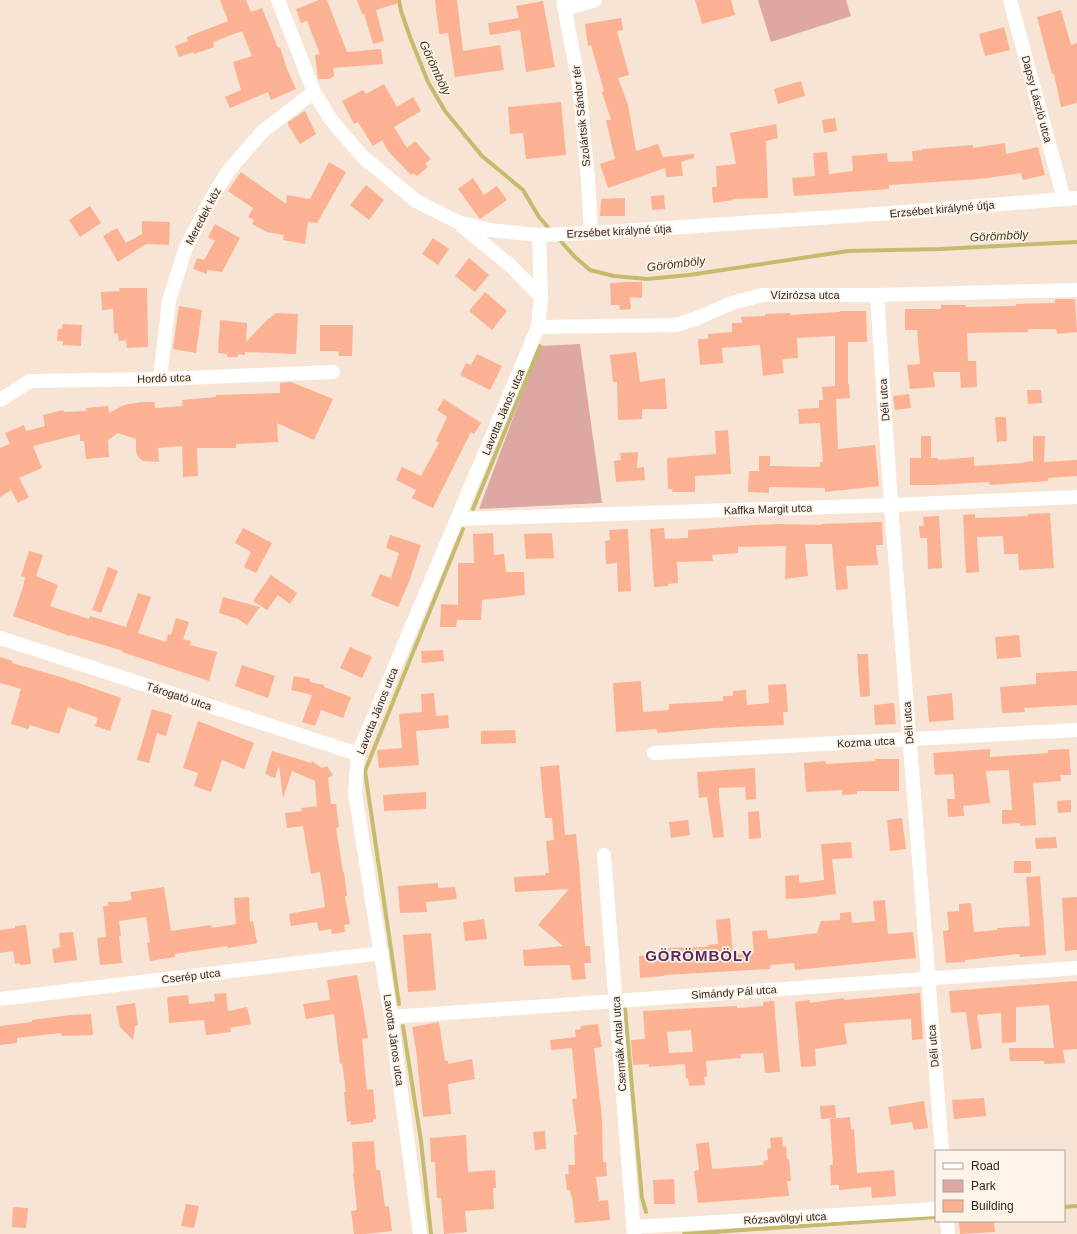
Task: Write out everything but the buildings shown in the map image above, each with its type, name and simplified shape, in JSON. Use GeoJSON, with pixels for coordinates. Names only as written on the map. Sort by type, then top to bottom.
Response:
{"type":"FeatureCollection","features":[{"type":"Feature","properties":{"kind":"street","name":"Erzsébet királyné útja"},"geometry":{"type":"LineString","coordinates":[[278,0],[314,92],[331,120],[363,157],[416,201],[458,222],[489,230],[541,235],[590,233],[878,214],[1071,198]]}},
{"type":"Feature","properties":{"kind":"street"},"geometry":{"type":"LineString","coordinates":[[564,4],[595,0]]}},
{"type":"Feature","properties":{"kind":"street","name":"Dapsy László utca"},"geometry":{"type":"LineString","coordinates":[[1010,0],[1071,198]]}},
{"type":"Feature","properties":{"kind":"street","name":"Szolártsik Sándor tér"},"geometry":{"type":"LineString","coordinates":[[564,4],[579,84],[588,180],[590,233]]}},
{"type":"Feature","properties":{"kind":"street","name":"Meredek köz"},"geometry":{"type":"LineString","coordinates":[[160,379],[169,301],[186,247],[214,194],[229,170],[263,131],[314,92]]}},
{"type":"Feature","properties":{"kind":"street"},"geometry":{"type":"LineString","coordinates":[[458,222],[511,266],[541,297]]}},
{"type":"Feature","properties":{"kind":"street","name":"Lavotta János utca"},"geometry":{"type":"LineString","coordinates":[[420,1234],[382,953],[355,793],[358,754],[538,328],[541,297],[541,235]]}},
{"type":"Feature","properties":{"kind":"street","name":"Vízirózsa utca"},"geometry":{"type":"LineString","coordinates":[[538,328],[676,325],[695,319],[732,303],[762,295],[877,295],[1077,290]]}},
{"type":"Feature","properties":{"kind":"street","name":"Déli utca"},"geometry":{"type":"LineString","coordinates":[[877,295],[891,505],[942,1150]]}},
{"type":"Feature","properties":{"kind":"street","name":"Hordó utca"},"geometry":{"type":"LineString","coordinates":[[0,400],[30,381],[160,379],[333,372]]}},
{"type":"Feature","properties":{"kind":"street","name":"Kaffka Margit utca"},"geometry":{"type":"LineString","coordinates":[[458,519],[891,505],[1077,497]]}},
{"type":"Feature","properties":{"kind":"street","name":"Tárogató utca"},"geometry":{"type":"LineString","coordinates":[[0,638],[358,754]]}},
{"type":"Feature","properties":{"kind":"street","name":"Kozma utca"},"geometry":{"type":"LineString","coordinates":[[654,753],[1077,730]]}},
{"type":"Feature","properties":{"kind":"street","name":"Csermák Antal utca"},"geometry":{"type":"LineString","coordinates":[[604,855],[634,1230]]}},
{"type":"Feature","properties":{"kind":"street","name":"Cserép utca"},"geometry":{"type":"LineString","coordinates":[[0,999],[382,953]]}},
{"type":"Feature","properties":{"kind":"street","name":"Simándy Pál utca"},"geometry":{"type":"LineString","coordinates":[[391,1017],[1077,968]]}},
{"type":"Feature","properties":{"kind":"street","name":"Rózsavölgyi utca"},"geometry":{"type":"LineString","coordinates":[[634,1230],[935,1209]]}},
{"type":"Feature","properties":{"kind":"street"},"geometry":{"type":"LineString","coordinates":[[947,1222],[948,1234]]}},
{"type":"Feature","properties":{"kind":"green space"},"geometry":{"type":"Polygon","coordinates":[[[758,0],[846,0],[851,16],[771,42],[758,0]]]}},
{"type":"Feature","properties":{"kind":"green space"},"geometry":{"type":"Polygon","coordinates":[[[580,344],[602,503],[479,509],[540,346],[580,344]]]}},
{"type":"Feature","properties":{"kind":"waterway","name":"Görömböly"},"geometry":{"type":"LineString","coordinates":[[399,0],[401,11],[410,37],[428,82],[445,111],[482,156],[523,190],[539,217],[552,232]]}},
{"type":"Feature","properties":{"kind":"waterway","name":"Görömböly"},"geometry":{"type":"LineString","coordinates":[[558,238],[575,257],[590,270],[614,276],[647,279],[689,275],[848,251],[940,249],[1077,242]]}},
{"type":"Feature","properties":{"kind":"waterway"},"geometry":{"type":"LineString","coordinates":[[473,509],[540,346]]}},
{"type":"Feature","properties":{"kind":"waterway"},"geometry":{"type":"LineString","coordinates":[[399,1004],[365,771],[463,529]]}},
{"type":"Feature","properties":{"kind":"waterway"},"geometry":{"type":"LineString","coordinates":[[625,1009],[642,1198],[646,1212]]}},
{"type":"Feature","properties":{"kind":"waterway"},"geometry":{"type":"LineString","coordinates":[[403,1026],[421,1141],[431,1234]]}},
{"type":"Feature","properties":{"kind":"waterway"},"geometry":{"type":"LineString","coordinates":[[1065,1207],[1077,1206]]}},
{"type":"Feature","properties":{"kind":"waterway"},"geometry":{"type":"LineString","coordinates":[[684,1234],[935,1217]]}},
{"type":"Feature","properties":{"kind":"district","name":"GÖRÖMBÖLY"},"geometry":{"type":"Point","coordinates":[699,955]}}]}
